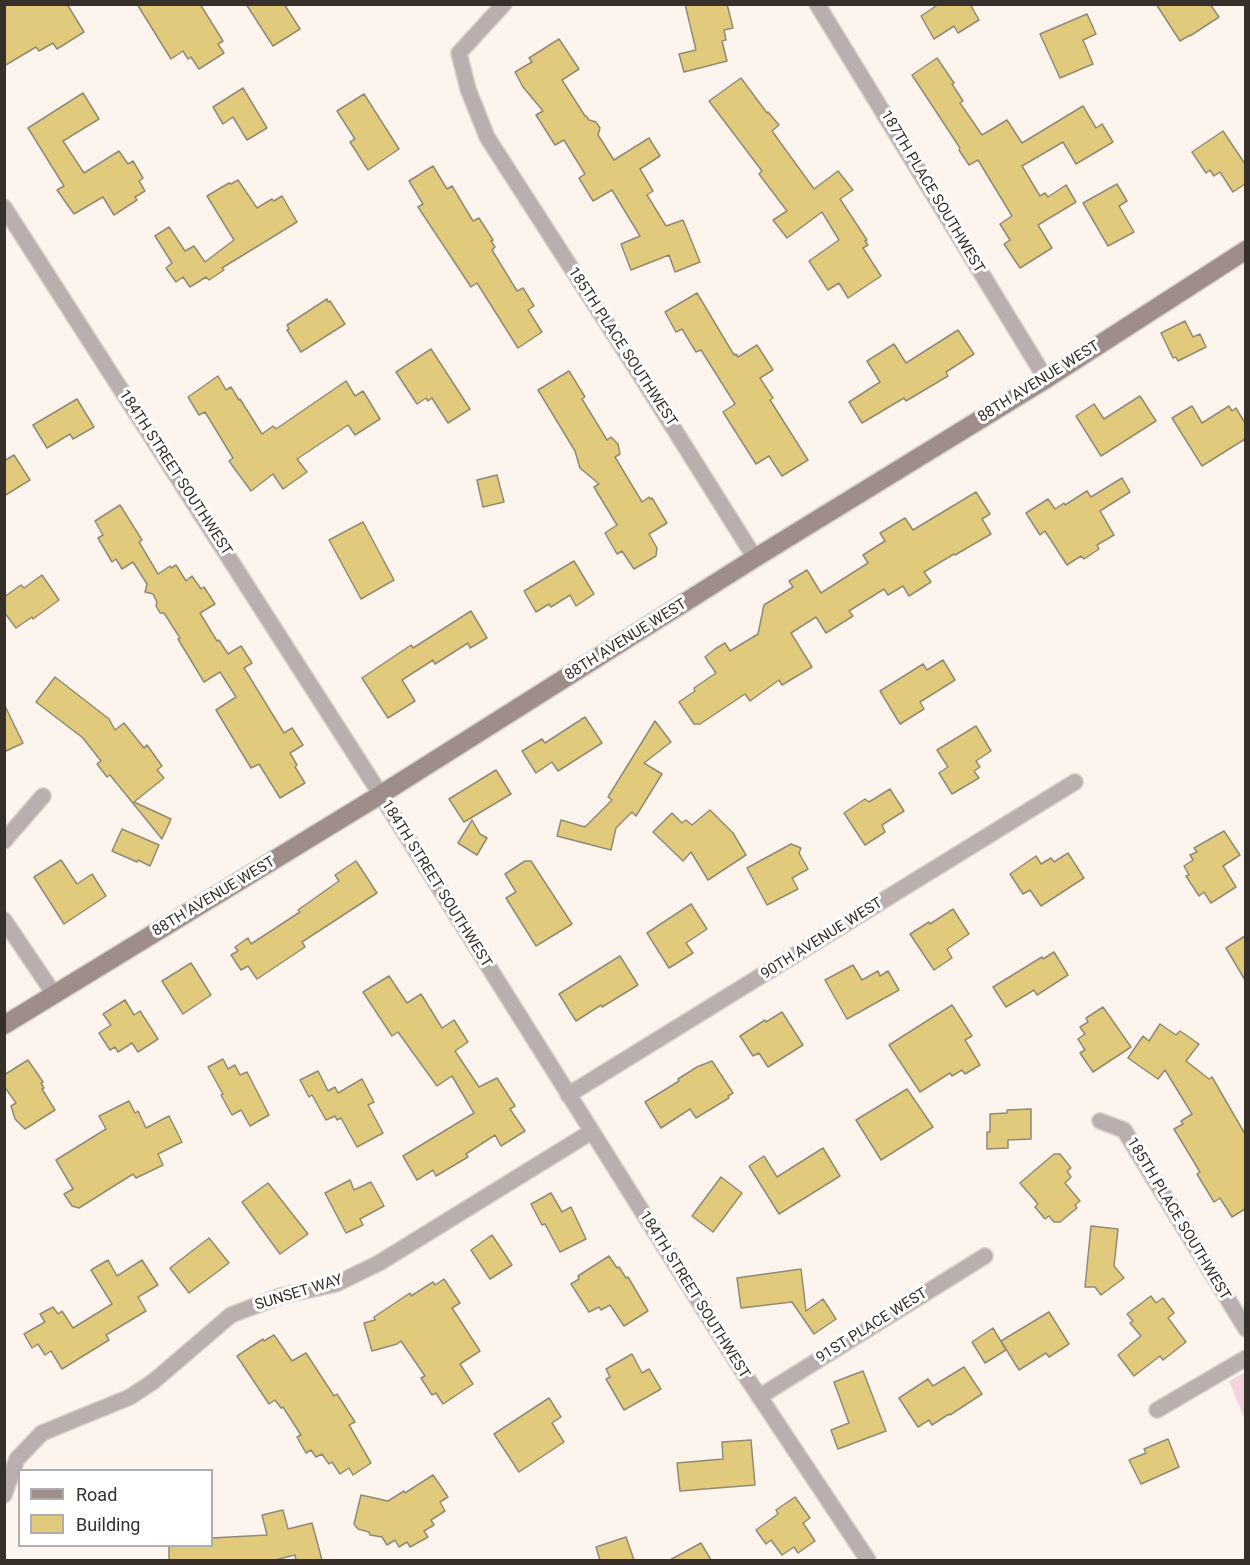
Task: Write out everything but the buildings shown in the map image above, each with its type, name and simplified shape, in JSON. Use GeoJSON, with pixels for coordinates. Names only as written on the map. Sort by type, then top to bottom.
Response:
{"type":"FeatureCollection","features":[{"type":"Feature","properties":{"kind":"street","name":"185TH PLACE SOUTHWEST"},"geometry":{"type":"LineString","coordinates":[[504,4],[459,53],[468,88],[487,137],[755,558]]}},
{"type":"Feature","properties":{"kind":"street","name":"187TH PLACE SOUTHWEST"},"geometry":{"type":"LineString","coordinates":[[817,4],[1046,379]]}},
{"type":"Feature","properties":{"kind":"street","name":"184TH STREET SOUTHWEST"},"geometry":{"type":"LineString","coordinates":[[4,207],[381,795],[759,1397],[868,1560]]}},
{"type":"Feature","properties":{"kind":"street","name":"88TH AVENUE WEST"},"geometry":{"type":"LineString","coordinates":[[4,1025],[381,795],[755,558],[1046,379],[1245,250]]}},
{"type":"Feature","properties":{"kind":"street","name":"90TH AVENUE WEST"},"geometry":{"type":"LineString","coordinates":[[568,1095],[1075,783]]}},
{"type":"Feature","properties":{"kind":"street"},"geometry":{"type":"LineString","coordinates":[[4,841],[43,796]]}},
{"type":"Feature","properties":{"kind":"street"},"geometry":{"type":"LineString","coordinates":[[4,920],[54,994]]}},
{"type":"Feature","properties":{"kind":"street","name":"185TH PLACE SOUTHWEST"},"geometry":{"type":"LineString","coordinates":[[1100,1121],[1124,1130],[1245,1329]]}},
{"type":"Feature","properties":{"kind":"street","name":"SUNSET WAY"},"geometry":{"type":"LineString","coordinates":[[4,1494],[17,1459],[42,1433],[130,1397],[154,1381],[231,1315],[281,1296],[336,1284],[379,1263],[591,1132]]}},
{"type":"Feature","properties":{"kind":"street","name":"91ST PLACE WEST"},"geometry":{"type":"LineString","coordinates":[[759,1397],[985,1256]]}},
{"type":"Feature","properties":{"kind":"street"},"geometry":{"type":"LineString","coordinates":[[1157,1410],[1245,1358]]}},
{"type":"Feature","properties":{"kind":"shaded area"},"geometry":{"type":"Polygon","coordinates":[[[1245,1372],[1245,1420],[1229,1381],[1245,1372]]]}}]}
